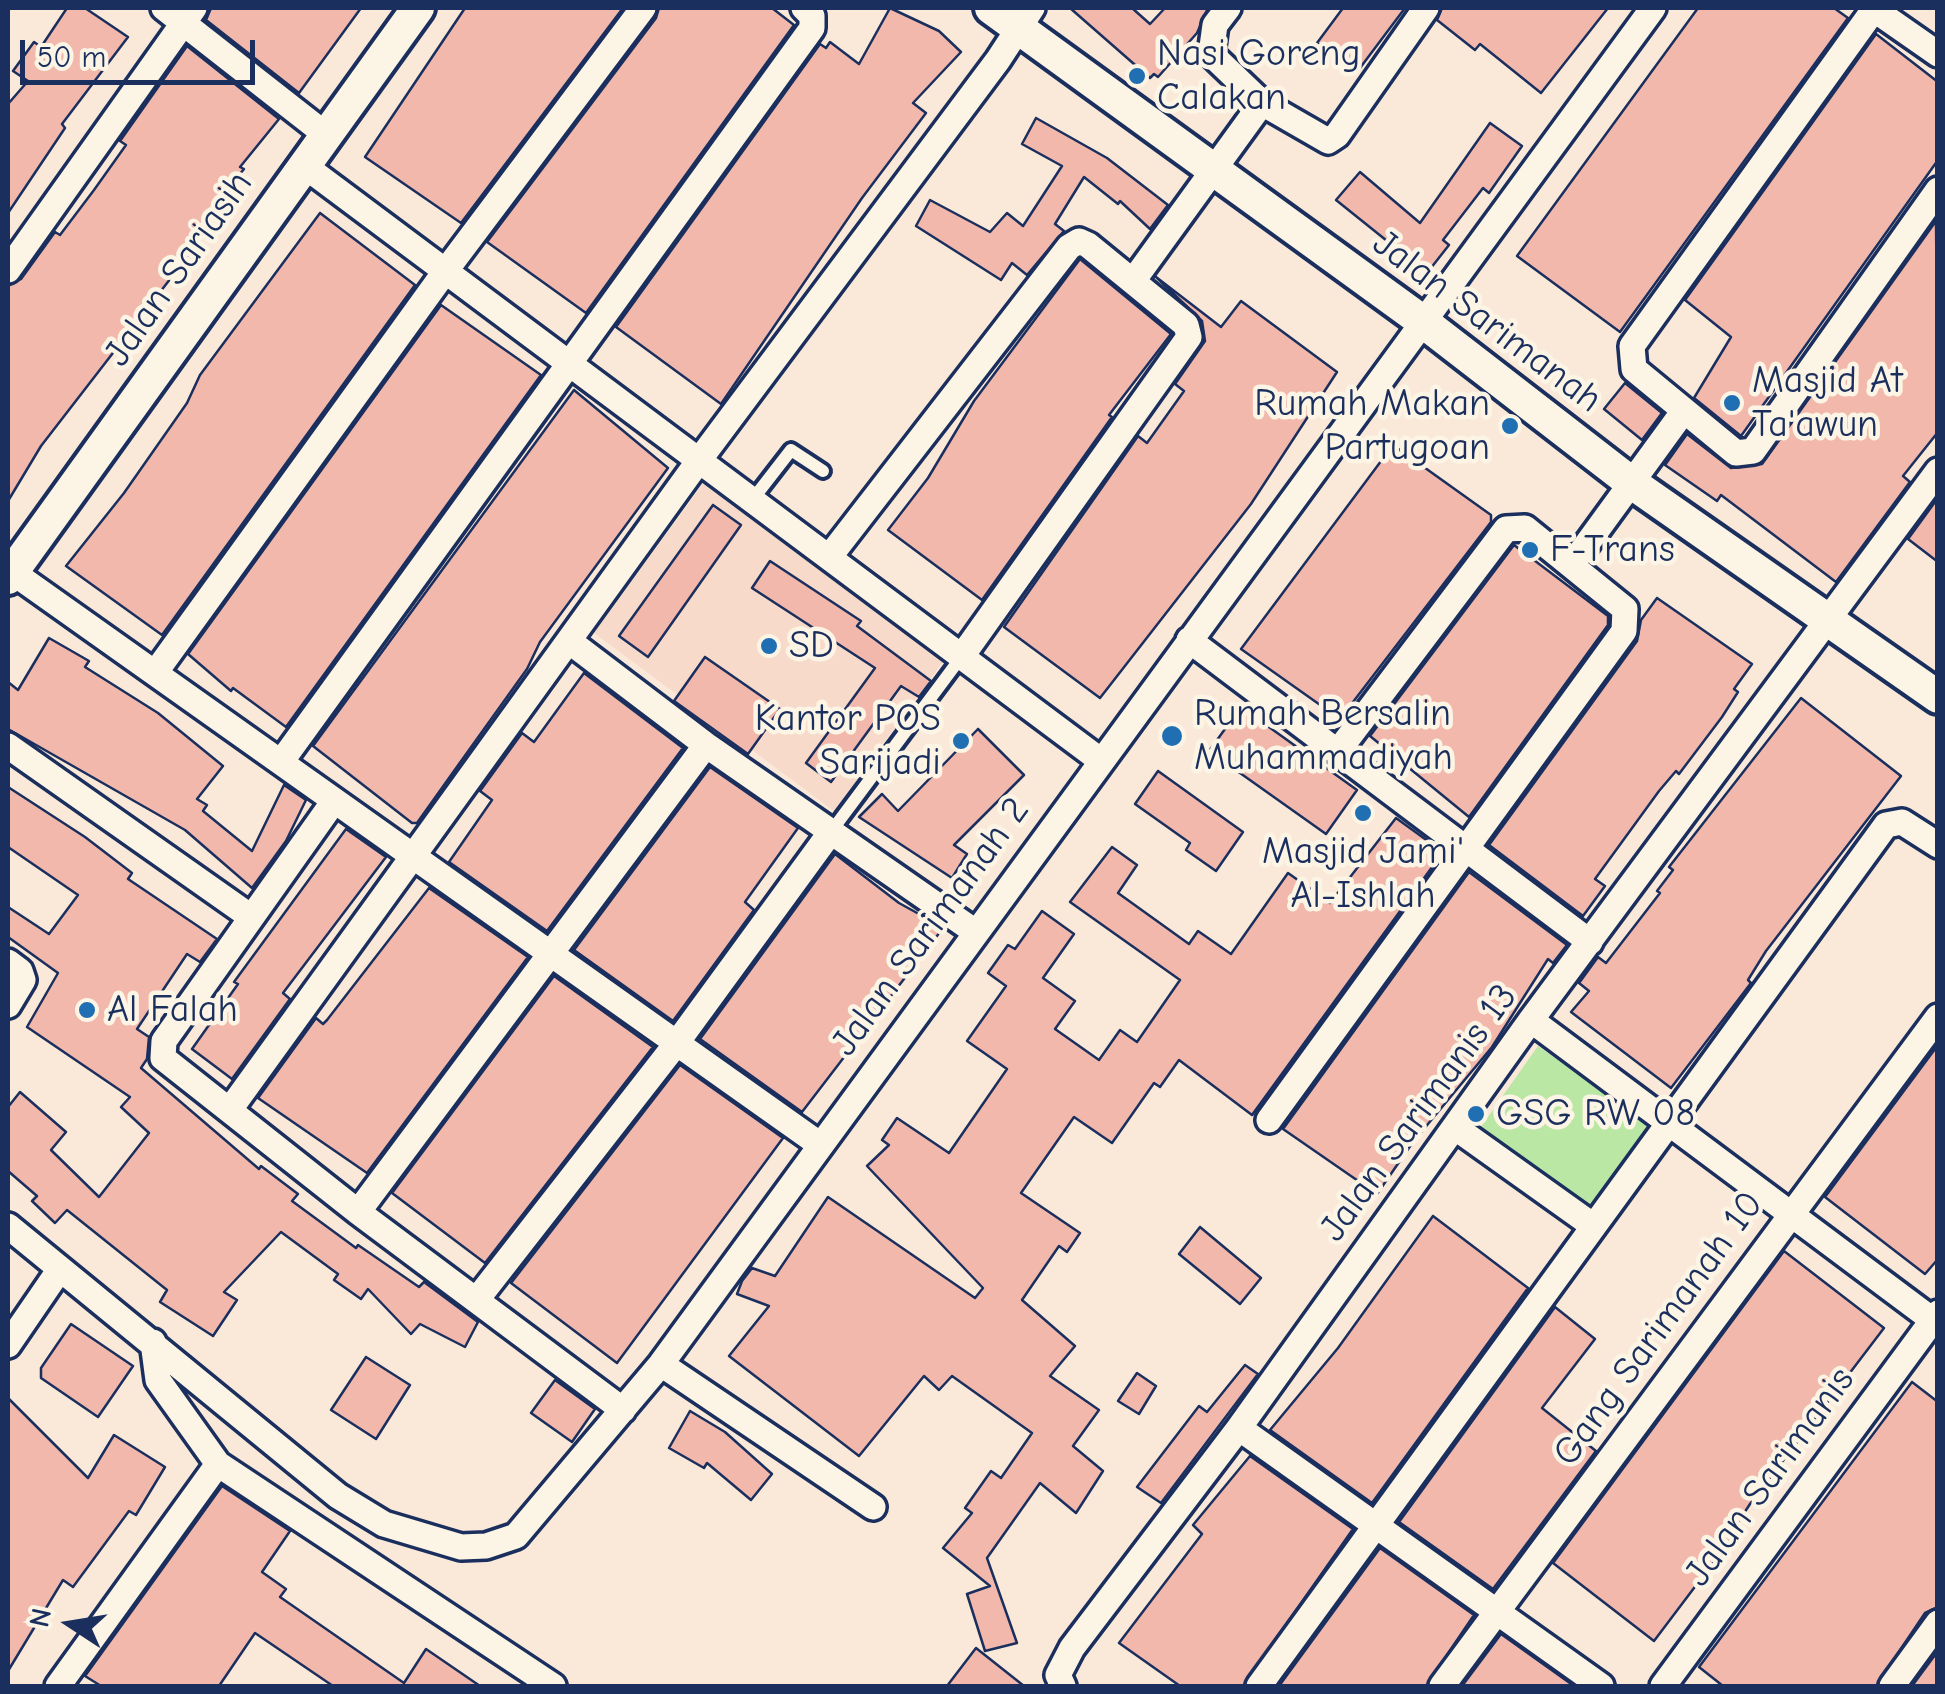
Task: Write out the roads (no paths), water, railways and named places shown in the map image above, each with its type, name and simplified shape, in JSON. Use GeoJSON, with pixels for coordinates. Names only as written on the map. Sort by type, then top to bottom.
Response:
{"type":"FeatureCollection","features":[{"type":"Feature","properties":{"kind":"street","name":"Jalan Sariasih"},"geometry":{"type":"LineString","coordinates":[[9,573],[418,8]]}},
{"type":"Feature","properties":{"kind":"street"},"geometry":{"type":"LineString","coordinates":[[155,673],[444,273],[643,8]]}},
{"type":"Feature","properties":{"kind":"street"},"geometry":{"type":"LineString","coordinates":[[281,762],[573,364],[812,28],[812,16],[804,8]]}},
{"type":"Feature","properties":{"kind":"street"},"geometry":{"type":"LineString","coordinates":[[1228,8],[1215,25],[1211,54],[1262,102],[1328,141],[1337,134],[1426,8]]}},
{"type":"Feature","properties":{"kind":"street","name":"Jalan Sarimanah 2"},"geometry":{"type":"LineString","coordinates":[[8,1226],[338,1496],[384,1524],[462,1547],[486,1546],[516,1536],[661,1364],[974,931],[1653,8]]}},
{"type":"Feature","properties":{"kind":"street"},"geometry":{"type":"LineString","coordinates":[[1938,54],[1873,8],[1632,346],[1634,369],[1736,453],[1753,452],[1938,190]]}},
{"type":"Feature","properties":{"kind":"street"},"geometry":{"type":"LineString","coordinates":[[8,270],[181,12],[324,134]]}},
{"type":"Feature","properties":{"kind":"street"},"geometry":{"type":"LineString","coordinates":[[230,1108],[700,459],[998,60],[1014,14]]}},
{"type":"Feature","properties":{"kind":"street","name":"Jalan Sarimanah"},"geometry":{"type":"LineString","coordinates":[[1014,14],[1214,170],[1422,321],[1629,481],[1938,698]]}},
{"type":"Feature","properties":{"kind":"street"},"geometry":{"type":"LineString","coordinates":[[1132,282],[1262,102]]}},
{"type":"Feature","properties":{"kind":"street"},"geometry":{"type":"LineString","coordinates":[[302,164],[1100,760]]}},
{"type":"Feature","properties":{"kind":"street"},"geometry":{"type":"LineString","coordinates":[[830,556],[1070,247],[1084,242],[1186,325],[1189,337],[962,656]]}},
{"type":"Feature","properties":{"kind":"street"},"geometry":{"type":"LineString","coordinates":[[1572,562],[1683,412]]}},
{"type":"Feature","properties":{"kind":"street","name":"Jalan Sarimanis 13"},"geometry":{"type":"LineString","coordinates":[[1063,1686],[1058,1675],[1072,1648],[1239,1428],[1531,1020],[1938,470]]}},
{"type":"Feature","properties":{"kind":"street"},"geometry":{"type":"LineString","coordinates":[[1269,1120],[1624,631],[1625,609],[1617,598],[1525,528],[1506,529],[1339,750]]}},
{"type":"Feature","properties":{"kind":"street"},"geometry":{"type":"LineString","coordinates":[[9,573],[819,1144]]}},
{"type":"Feature","properties":{"kind":"street"},"geometry":{"type":"LineString","coordinates":[[1188,640],[1590,942]]}},
{"type":"Feature","properties":{"kind":"street"},"geometry":{"type":"LineString","coordinates":[[568,641],[706,745],[974,931]]}},
{"type":"Feature","properties":{"kind":"street"},"geometry":{"type":"LineString","coordinates":[[358,1212],[706,745]]}},
{"type":"Feature","properties":{"kind":"street"},"geometry":{"type":"LineString","coordinates":[[8,746],[250,917]]}},
{"type":"Feature","properties":{"kind":"street"},"geometry":{"type":"LineString","coordinates":[[334,802],[162,1047],[168,1064],[623,1410]]}},
{"type":"Feature","properties":{"kind":"street"},"geometry":{"type":"LineString","coordinates":[[1259,1686],[1886,826],[1902,822],[1938,845]]}},
{"type":"Feature","properties":{"kind":"street"},"geometry":{"type":"LineString","coordinates":[[478,1298],[676,1044],[830,833]]}},
{"type":"Feature","properties":{"kind":"street"},"geometry":{"type":"LineString","coordinates":[[8,962],[20,971],[23,980],[8,1005]]}},
{"type":"Feature","properties":{"kind":"street","name":"Gang Sarimanah 10"},"geometry":{"type":"LineString","coordinates":[[1442,1686],[1938,1018]]}},
{"type":"Feature","properties":{"kind":"street"},"geometry":{"type":"LineString","coordinates":[[1531,1020],[1936,1319]]}},
{"type":"Feature","properties":{"kind":"street"},"geometry":{"type":"LineString","coordinates":[[1456,1128],[1592,1225]]}},
{"type":"Feature","properties":{"kind":"street"},"geometry":{"type":"LineString","coordinates":[[8,1345],[60,1268]]}},
{"type":"Feature","properties":{"kind":"street","name":"Jalan Sarimanis"},"geometry":{"type":"LineString","coordinates":[[1664,1686],[1936,1319]]}},
{"type":"Feature","properties":{"kind":"street"},"geometry":{"type":"LineString","coordinates":[[153,1342],[158,1380],[218,1464],[554,1686]]}},
{"type":"Feature","properties":{"kind":"street"},"geometry":{"type":"LineString","coordinates":[[661,1364],[872,1507]]}},
{"type":"Feature","properties":{"kind":"street"},"geometry":{"type":"LineString","coordinates":[[1239,1428],[1600,1686]]}},
{"type":"Feature","properties":{"kind":"street"},"geometry":{"type":"LineString","coordinates":[[60,1686],[218,1464]]}},
{"type":"Feature","properties":{"kind":"street"},"geometry":{"type":"LineString","coordinates":[[1892,1686],[1938,1623]]}},
{"type":"Feature","properties":{"kind":"lane"},"geometry":{"type":"LineString","coordinates":[[753,499],[791,450],[823,471]]}},
{"type":"Feature","properties":{"kind":"lane"},"geometry":{"type":"LineString","coordinates":[[830,833],[962,656]]}},
{"type":"Feature","properties":{"kind":"place","name":"Nasi Goreng Calakan"},"geometry":{"type":"Point","coordinates":[1137,76]}},
{"type":"Feature","properties":{"kind":"place","name":"Masjid At Ta'awun"},"geometry":{"type":"Point","coordinates":[1732,403]}},
{"type":"Feature","properties":{"kind":"place","name":"Rumah Makan Partugoan"},"geometry":{"type":"Point","coordinates":[1510,426]}},
{"type":"Feature","properties":{"kind":"place","name":"F-Trans"},"geometry":{"type":"Point","coordinates":[1530,550]}},
{"type":"Feature","properties":{"kind":"place","name":"SD"},"geometry":{"type":"Point","coordinates":[769,646]}},
{"type":"Feature","properties":{"kind":"place","name":"Rumah Bersalin Muhammadiyah"},"geometry":{"type":"Point","coordinates":[1172,736]}},
{"type":"Feature","properties":{"kind":"place","name":"Kantor POS Sarijadi"},"geometry":{"type":"Point","coordinates":[961,741]}},
{"type":"Feature","properties":{"kind":"place","name":"Masjid Jami' Al-Ishlah"},"geometry":{"type":"Point","coordinates":[1363,813]}},
{"type":"Feature","properties":{"kind":"place","name":"Al Falah"},"geometry":{"type":"Point","coordinates":[87,1010]}},
{"type":"Feature","properties":{"kind":"place","name":"GSG RW 08"},"geometry":{"type":"Point","coordinates":[1476,1114]}}]}
